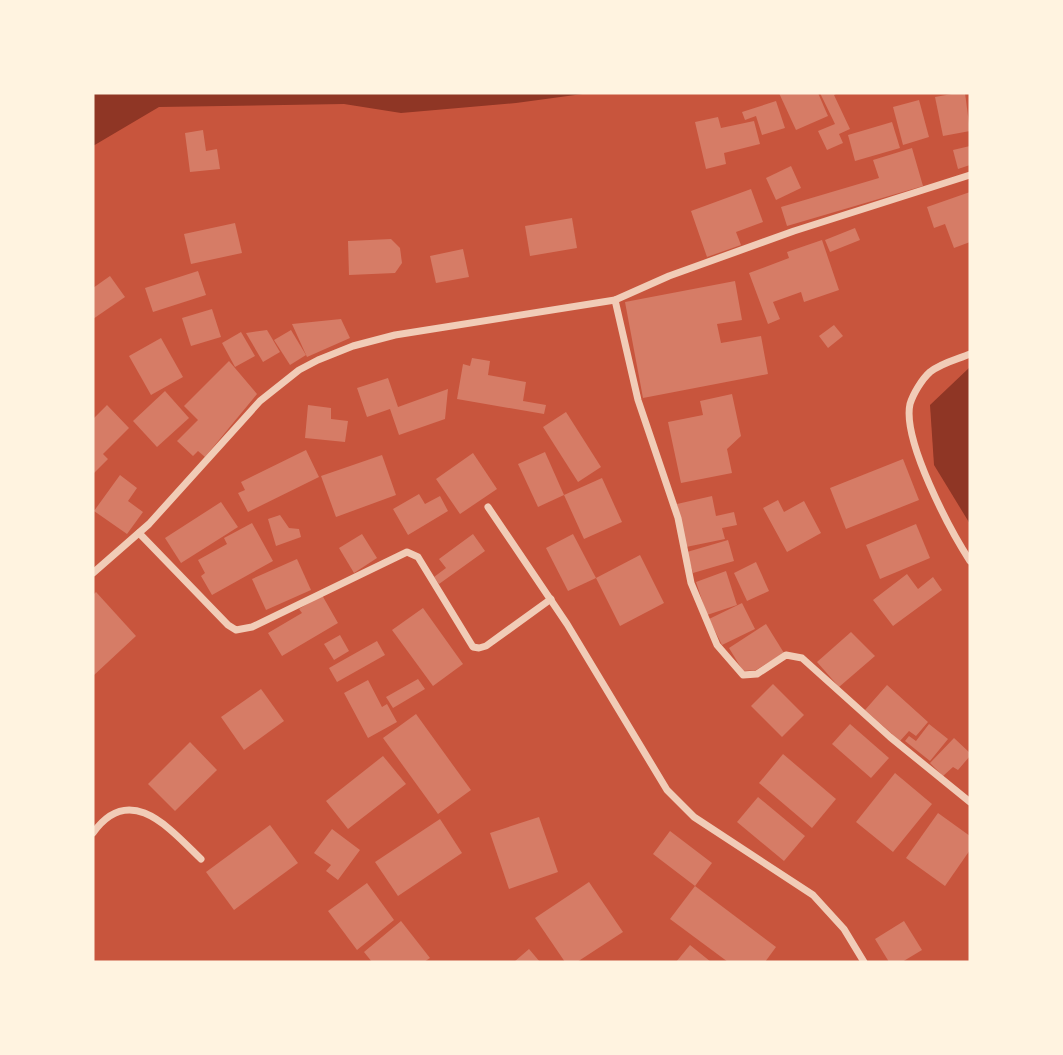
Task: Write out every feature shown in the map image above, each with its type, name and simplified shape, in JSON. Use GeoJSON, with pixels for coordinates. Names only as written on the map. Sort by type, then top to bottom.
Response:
{"type":"FeatureCollection","features":[{"type":"Feature","properties":{"kind":"street"},"geometry":{"type":"LineString","coordinates":[[93,573],[149,524],[260,401],[299,370],[318,360],[353,345],[395,335],[545,309],[615,300],[669,276],[781,236],[970,175]]}},
{"type":"Feature","properties":{"kind":"street"},"geometry":{"type":"LineString","coordinates":[[615,300],[638,400],[678,518],[691,583],[717,645],[743,675],[757,674],[786,655],[802,658],[890,737],[970,802]]}},
{"type":"Feature","properties":{"kind":"street"},"geometry":{"type":"LineString","coordinates":[[970,354],[931,371],[920,384],[910,404],[911,428],[920,458],[943,511],[970,561]]}},
{"type":"Feature","properties":{"kind":"street"},"geometry":{"type":"LineString","coordinates":[[488,507],[551,599],[667,790],[694,817],[813,895],[844,929],[864,962]]}},
{"type":"Feature","properties":{"kind":"street"},"geometry":{"type":"LineString","coordinates":[[139,533],[228,625],[236,630],[252,627],[407,552],[418,557],[472,647],[486,646],[551,599]]}},
{"type":"Feature","properties":{"kind":"street"},"geometry":{"type":"LineString","coordinates":[[93,833],[110,816],[134,809],[144,811],[174,833],[201,859]]}},
{"type":"Feature","properties":{"kind":"shaded area"},"geometry":{"type":"Polygon","coordinates":[[[93,93],[590,93],[516,103],[401,113],[344,104],[159,107],[93,146],[93,93]]]}},
{"type":"Feature","properties":{"kind":"shaded area"},"geometry":{"type":"Polygon","coordinates":[[[970,367],[970,524],[934,465],[930,405],[970,367]]]}},
{"type":"Feature","properties":{"kind":"building"},"geometry":{"type":"Polygon","coordinates":[[[779,93],[818,93],[828,116],[796,130],[779,93]]]}},
{"type":"Feature","properties":{"kind":"building"},"geometry":{"type":"Polygon","coordinates":[[[820,93],[838,93],[834,95],[850,129],[839,134],[843,143],[827,150],[818,131],[835,124],[820,93]]]}},
{"type":"Feature","properties":{"kind":"building"},"geometry":{"type":"Polygon","coordinates":[[[965,93],[970,131],[943,136],[935,97],[965,93]]]}},
{"type":"Feature","properties":{"kind":"building"},"geometry":{"type":"Polygon","coordinates":[[[919,100],[929,137],[903,145],[893,107],[919,100]]]}},
{"type":"Feature","properties":{"kind":"building"},"geometry":{"type":"Polygon","coordinates":[[[776,101],[785,128],[762,135],[756,116],[745,120],[742,112],[776,101]]]}},
{"type":"Feature","properties":{"kind":"building"},"geometry":{"type":"Polygon","coordinates":[[[718,117],[721,128],[754,121],[760,144],[724,153],[726,164],[706,169],[695,122],[718,117]]]}},
{"type":"Feature","properties":{"kind":"building"},"geometry":{"type":"Polygon","coordinates":[[[892,122],[900,148],[855,161],[848,135],[892,122]]]}},
{"type":"Feature","properties":{"kind":"building"},"geometry":{"type":"Polygon","coordinates":[[[203,130],[206,151],[217,149],[220,169],[190,172],[185,133],[203,130]]]}},
{"type":"Feature","properties":{"kind":"building"},"geometry":{"type":"Polygon","coordinates":[[[970,146],[970,165],[958,169],[953,150],[970,146]]]}},
{"type":"Feature","properties":{"kind":"building"},"geometry":{"type":"Polygon","coordinates":[[[912,148],[923,186],[787,226],[781,207],[879,178],[873,160],[912,148]]]}},
{"type":"Feature","properties":{"kind":"building"},"geometry":{"type":"Polygon","coordinates":[[[791,166],[801,188],[776,200],[766,178],[791,166]]]}},
{"type":"Feature","properties":{"kind":"building"},"geometry":{"type":"Polygon","coordinates":[[[751,189],[763,222],[736,232],[741,245],[707,257],[691,211],[751,189]]]}},
{"type":"Feature","properties":{"kind":"building"},"geometry":{"type":"Polygon","coordinates":[[[970,192],[970,242],[954,248],[945,224],[934,228],[927,207],[970,192]]]}},
{"type":"Feature","properties":{"kind":"building"},"geometry":{"type":"Polygon","coordinates":[[[572,218],[577,248],[530,256],[525,226],[572,218]]]}},
{"type":"Feature","properties":{"kind":"building"},"geometry":{"type":"Polygon","coordinates":[[[235,223],[242,253],[191,264],[184,234],[235,223]]]}},
{"type":"Feature","properties":{"kind":"building"},"geometry":{"type":"Polygon","coordinates":[[[855,228],[860,240],[830,252],[825,240],[855,228]]]}},
{"type":"Feature","properties":{"kind":"building"},"geometry":{"type":"Polygon","coordinates":[[[391,239],[400,248],[402,263],[395,273],[349,275],[348,241],[391,239]]]}},
{"type":"Feature","properties":{"kind":"building"},"geometry":{"type":"Polygon","coordinates":[[[822,240],[839,290],[804,302],[801,292],[773,302],[780,319],[768,324],[749,273],[789,258],[787,252],[822,240]]]}},
{"type":"Feature","properties":{"kind":"building"},"geometry":{"type":"Polygon","coordinates":[[[463,249],[469,277],[436,283],[430,256],[463,249]]]}},
{"type":"Feature","properties":{"kind":"building"},"geometry":{"type":"Polygon","coordinates":[[[198,271],[206,295],[153,312],[145,288],[198,271]]]}},
{"type":"Feature","properties":{"kind":"building"},"geometry":{"type":"Polygon","coordinates":[[[110,276],[125,297],[93,319],[93,288],[110,276]]]}},
{"type":"Feature","properties":{"kind":"building"},"geometry":{"type":"Polygon","coordinates":[[[735,281],[742,320],[717,324],[721,343],[761,336],[768,374],[643,398],[625,302],[735,281]]]}},
{"type":"Feature","properties":{"kind":"building"},"geometry":{"type":"Polygon","coordinates":[[[212,309],[221,337],[191,346],[182,318],[212,309]]]}},
{"type":"Feature","properties":{"kind":"building"},"geometry":{"type":"Polygon","coordinates":[[[341,319],[350,338],[307,357],[292,324],[341,319]]]}},
{"type":"Feature","properties":{"kind":"building"},"geometry":{"type":"Polygon","coordinates":[[[834,325],[843,336],[828,348],[819,336],[834,325]]]}},
{"type":"Feature","properties":{"kind":"building"},"geometry":{"type":"Polygon","coordinates":[[[267,330],[280,352],[263,362],[246,333],[267,330]]]}},
{"type":"Feature","properties":{"kind":"building"},"geometry":{"type":"Polygon","coordinates":[[[291,330],[306,355],[290,365],[274,340],[291,330]]]}},
{"type":"Feature","properties":{"kind":"building"},"geometry":{"type":"Polygon","coordinates":[[[241,332],[255,356],[235,367],[222,343],[241,332]]]}},
{"type":"Feature","properties":{"kind":"building"},"geometry":{"type":"Polygon","coordinates":[[[161,338],[183,377],[151,395],[129,356],[161,338]]]}},
{"type":"Feature","properties":{"kind":"building"},"geometry":{"type":"Polygon","coordinates":[[[472,358],[490,361],[488,375],[526,382],[523,401],[546,405],[544,414],[457,399],[463,364],[470,366],[472,358]]]}},
{"type":"Feature","properties":{"kind":"building"},"geometry":{"type":"Polygon","coordinates":[[[229,361],[257,394],[205,457],[198,451],[193,456],[177,441],[198,420],[184,406],[229,361]]]}},
{"type":"Feature","properties":{"kind":"building"},"geometry":{"type":"Polygon","coordinates":[[[388,378],[398,407],[448,389],[445,419],[399,435],[390,409],[367,417],[357,388],[388,378]]]}},
{"type":"Feature","properties":{"kind":"building"},"geometry":{"type":"Polygon","coordinates":[[[165,391],[189,418],[157,447],[133,421],[165,391]]]}},
{"type":"Feature","properties":{"kind":"building"},"geometry":{"type":"Polygon","coordinates":[[[732,394],[741,436],[727,449],[732,473],[681,483],[668,422],[703,415],[700,401],[732,394]]]}},
{"type":"Feature","properties":{"kind":"building"},"geometry":{"type":"Polygon","coordinates":[[[107,405],[129,428],[103,454],[108,459],[93,474],[93,419],[107,405]]]}},
{"type":"Feature","properties":{"kind":"building"},"geometry":{"type":"Polygon","coordinates":[[[308,405],[331,408],[331,419],[348,421],[345,442],[305,438],[308,405]]]}},
{"type":"Feature","properties":{"kind":"building"},"geometry":{"type":"Polygon","coordinates":[[[566,412],[601,467],[578,482],[543,427],[566,412]]]}},
{"type":"Feature","properties":{"kind":"building"},"geometry":{"type":"Polygon","coordinates":[[[306,450],[319,477],[248,512],[238,493],[245,490],[241,482],[306,450]]]}},
{"type":"Feature","properties":{"kind":"building"},"geometry":{"type":"Polygon","coordinates":[[[545,452],[564,495],[538,507],[518,464],[545,452]]]}},
{"type":"Feature","properties":{"kind":"building"},"geometry":{"type":"Polygon","coordinates":[[[473,453],[497,489],[460,514],[436,479],[473,453]]]}},
{"type":"Feature","properties":{"kind":"building"},"geometry":{"type":"Polygon","coordinates":[[[382,455],[396,495],[336,517],[321,476],[382,455]]]}},
{"type":"Feature","properties":{"kind":"building"},"geometry":{"type":"Polygon","coordinates":[[[903,459],[919,500],[846,529],[830,488],[903,459]]]}},
{"type":"Feature","properties":{"kind":"building"},"geometry":{"type":"Polygon","coordinates":[[[120,475],[137,488],[128,501],[143,512],[127,534],[94,511],[120,475]]]}},
{"type":"Feature","properties":{"kind":"building"},"geometry":{"type":"Polygon","coordinates":[[[602,478],[622,522],[584,539],[564,495],[602,478]]]}},
{"type":"Feature","properties":{"kind":"building"},"geometry":{"type":"Polygon","coordinates":[[[419,494],[425,504],[440,496],[448,511],[408,535],[393,509],[419,494]]]}},
{"type":"Feature","properties":{"kind":"building"},"geometry":{"type":"Polygon","coordinates":[[[712,496],[716,516],[734,512],[737,525],[722,528],[725,539],[686,547],[677,504],[712,496]]]}},
{"type":"Feature","properties":{"kind":"building"},"geometry":{"type":"Polygon","coordinates":[[[778,500],[784,512],[804,501],[821,533],[787,552],[763,508],[778,500]]]}},
{"type":"Feature","properties":{"kind":"building"},"geometry":{"type":"Polygon","coordinates":[[[221,502],[238,527],[181,563],[165,538],[221,502]]]}},
{"type":"Feature","properties":{"kind":"building"},"geometry":{"type":"Polygon","coordinates":[[[280,515],[289,528],[299,529],[301,537],[276,546],[268,519],[280,515]]]}},
{"type":"Feature","properties":{"kind":"building"},"geometry":{"type":"Polygon","coordinates":[[[252,523],[273,561],[212,595],[201,576],[205,573],[198,560],[227,544],[224,538],[252,523]]]}},
{"type":"Feature","properties":{"kind":"building"},"geometry":{"type":"Polygon","coordinates":[[[916,524],[930,558],[880,579],[866,545],[916,524]]]}},
{"type":"Feature","properties":{"kind":"building"},"geometry":{"type":"Polygon","coordinates":[[[362,534],[377,558],[354,573],[339,548],[362,534]]]}},
{"type":"Feature","properties":{"kind":"building"},"geometry":{"type":"Polygon","coordinates":[[[473,534],[485,551],[439,584],[434,577],[446,568],[439,559],[473,534]]]}},
{"type":"Feature","properties":{"kind":"building"},"geometry":{"type":"Polygon","coordinates":[[[573,534],[596,578],[568,591],[546,548],[573,534]]]}},
{"type":"Feature","properties":{"kind":"building"},"geometry":{"type":"Polygon","coordinates":[[[728,540],[734,561],[693,573],[687,552],[728,540]]]}},
{"type":"Feature","properties":{"kind":"building"},"geometry":{"type":"Polygon","coordinates":[[[640,555],[664,603],[620,626],[596,578],[640,555]]]}},
{"type":"Feature","properties":{"kind":"building"},"geometry":{"type":"Polygon","coordinates":[[[297,559],[311,590],[266,610],[252,579],[297,559]]]}},
{"type":"Feature","properties":{"kind":"building"},"geometry":{"type":"Polygon","coordinates":[[[756,562],[769,591],[747,601],[734,573],[756,562]]]}},
{"type":"Feature","properties":{"kind":"building"},"geometry":{"type":"Polygon","coordinates":[[[726,571],[737,605],[707,615],[696,582],[726,571]]]}},
{"type":"Feature","properties":{"kind":"building"},"geometry":{"type":"Polygon","coordinates":[[[907,574],[918,589],[933,577],[942,590],[893,626],[873,600],[907,574]]]}},
{"type":"Feature","properties":{"kind":"building"},"geometry":{"type":"Polygon","coordinates":[[[96,592],[136,636],[93,676],[93,595],[96,592]]]}},
{"type":"Feature","properties":{"kind":"building"},"geometry":{"type":"Polygon","coordinates":[[[322,595],[338,623],[282,656],[268,633],[302,613],[299,609],[322,595]]]}},
{"type":"Feature","properties":{"kind":"building"},"geometry":{"type":"Polygon","coordinates":[[[742,603],[755,629],[722,645],[709,619],[742,603]]]}},
{"type":"Feature","properties":{"kind":"building"},"geometry":{"type":"Polygon","coordinates":[[[423,608],[463,664],[433,686],[392,630],[423,608]]]}},
{"type":"Feature","properties":{"kind":"building"},"geometry":{"type":"Polygon","coordinates":[[[766,624],[784,653],[756,670],[743,671],[729,648],[766,624]]]}},
{"type":"Feature","properties":{"kind":"building"},"geometry":{"type":"Polygon","coordinates":[[[851,632],[875,656],[839,687],[817,662],[851,632]]]}},
{"type":"Feature","properties":{"kind":"building"},"geometry":{"type":"Polygon","coordinates":[[[340,635],[349,651],[334,660],[324,644],[340,635]]]}},
{"type":"Feature","properties":{"kind":"building"},"geometry":{"type":"Polygon","coordinates":[[[377,641],[385,655],[337,682],[329,668],[377,641]]]}},
{"type":"Feature","properties":{"kind":"building"},"geometry":{"type":"Polygon","coordinates":[[[418,679],[425,689],[393,708],[386,697],[418,679]]]}},
{"type":"Feature","properties":{"kind":"building"},"geometry":{"type":"Polygon","coordinates":[[[368,680],[382,707],[387,704],[397,722],[368,738],[344,693],[368,680]]]}},
{"type":"Feature","properties":{"kind":"building"},"geometry":{"type":"Polygon","coordinates":[[[773,684],[804,715],[782,737],[751,706],[773,684]]]}},
{"type":"Feature","properties":{"kind":"building"},"geometry":{"type":"Polygon","coordinates":[[[887,685],[928,722],[916,736],[909,731],[900,741],[865,710],[887,685]]]}},
{"type":"Feature","properties":{"kind":"building"},"geometry":{"type":"Polygon","coordinates":[[[261,689],[284,721],[244,750],[221,717],[261,689]]]}},
{"type":"Feature","properties":{"kind":"building"},"geometry":{"type":"Polygon","coordinates":[[[416,714],[471,790],[438,814],[383,738],[416,714]]]}},
{"type":"Feature","properties":{"kind":"building"},"geometry":{"type":"Polygon","coordinates":[[[850,724],[889,758],[871,778],[832,744],[850,724]]]}},
{"type":"Feature","properties":{"kind":"building"},"geometry":{"type":"Polygon","coordinates":[[[929,724],[948,739],[930,761],[905,741],[909,736],[916,741],[929,724]]]}},
{"type":"Feature","properties":{"kind":"building"},"geometry":{"type":"Polygon","coordinates":[[[954,738],[970,756],[958,770],[953,767],[943,776],[930,763],[954,738]]]}},
{"type":"Feature","properties":{"kind":"building"},"geometry":{"type":"Polygon","coordinates":[[[190,742],[217,770],[175,811],[148,784],[190,742]]]}},
{"type":"Feature","properties":{"kind":"building"},"geometry":{"type":"Polygon","coordinates":[[[783,754],[836,799],[812,828],[759,783],[783,754]]]}},
{"type":"Feature","properties":{"kind":"building"},"geometry":{"type":"Polygon","coordinates":[[[383,756],[406,784],[348,829],[326,801],[383,756]]]}},
{"type":"Feature","properties":{"kind":"building"},"geometry":{"type":"Polygon","coordinates":[[[895,773],[932,804],[893,852],[856,822],[895,773]]]}},
{"type":"Feature","properties":{"kind":"building"},"geometry":{"type":"Polygon","coordinates":[[[758,797],[805,836],[784,861],[737,822],[758,797]]]}},
{"type":"Feature","properties":{"kind":"building"},"geometry":{"type":"Polygon","coordinates":[[[938,813],[970,836],[970,850],[945,886],[906,858],[938,813]]]}},
{"type":"Feature","properties":{"kind":"building"},"geometry":{"type":"Polygon","coordinates":[[[539,817],[558,872],[509,889],[490,833],[539,817]]]}},
{"type":"Feature","properties":{"kind":"building"},"geometry":{"type":"Polygon","coordinates":[[[440,819],[462,853],[398,896],[375,862],[440,819]]]}},
{"type":"Feature","properties":{"kind":"building"},"geometry":{"type":"Polygon","coordinates":[[[270,825],[298,863],[234,910],[206,872],[270,825]]]}},
{"type":"Feature","properties":{"kind":"building"},"geometry":{"type":"Polygon","coordinates":[[[332,829],[360,850],[338,880],[326,871],[331,865],[314,853],[332,829]]]}},
{"type":"Feature","properties":{"kind":"building"},"geometry":{"type":"Polygon","coordinates":[[[670,831],[712,863],[695,886],[653,854],[670,831]]]}},
{"type":"Feature","properties":{"kind":"building"},"geometry":{"type":"Polygon","coordinates":[[[589,882],[623,932],[577,962],[565,962],[535,918],[589,882]]]}},
{"type":"Feature","properties":{"kind":"building"},"geometry":{"type":"Polygon","coordinates":[[[367,883],[394,920],[357,950],[328,911],[367,883]]]}},
{"type":"Feature","properties":{"kind":"building"},"geometry":{"type":"Polygon","coordinates":[[[695,886],[776,947],[765,962],[728,962],[670,919],[695,886]]]}},
{"type":"Feature","properties":{"kind":"building"},"geometry":{"type":"Polygon","coordinates":[[[401,921],[430,958],[424,962],[372,962],[364,952],[401,921]]]}},
{"type":"Feature","properties":{"kind":"building"},"geometry":{"type":"Polygon","coordinates":[[[904,921],[922,950],[902,962],[889,962],[875,939],[904,921]]]}},
{"type":"Feature","properties":{"kind":"building"},"geometry":{"type":"Polygon","coordinates":[[[690,945],[711,962],[676,962],[690,945]]]}},
{"type":"Feature","properties":{"kind":"building"},"geometry":{"type":"Polygon","coordinates":[[[529,949],[540,962],[514,962],[529,949]]]}}]}
